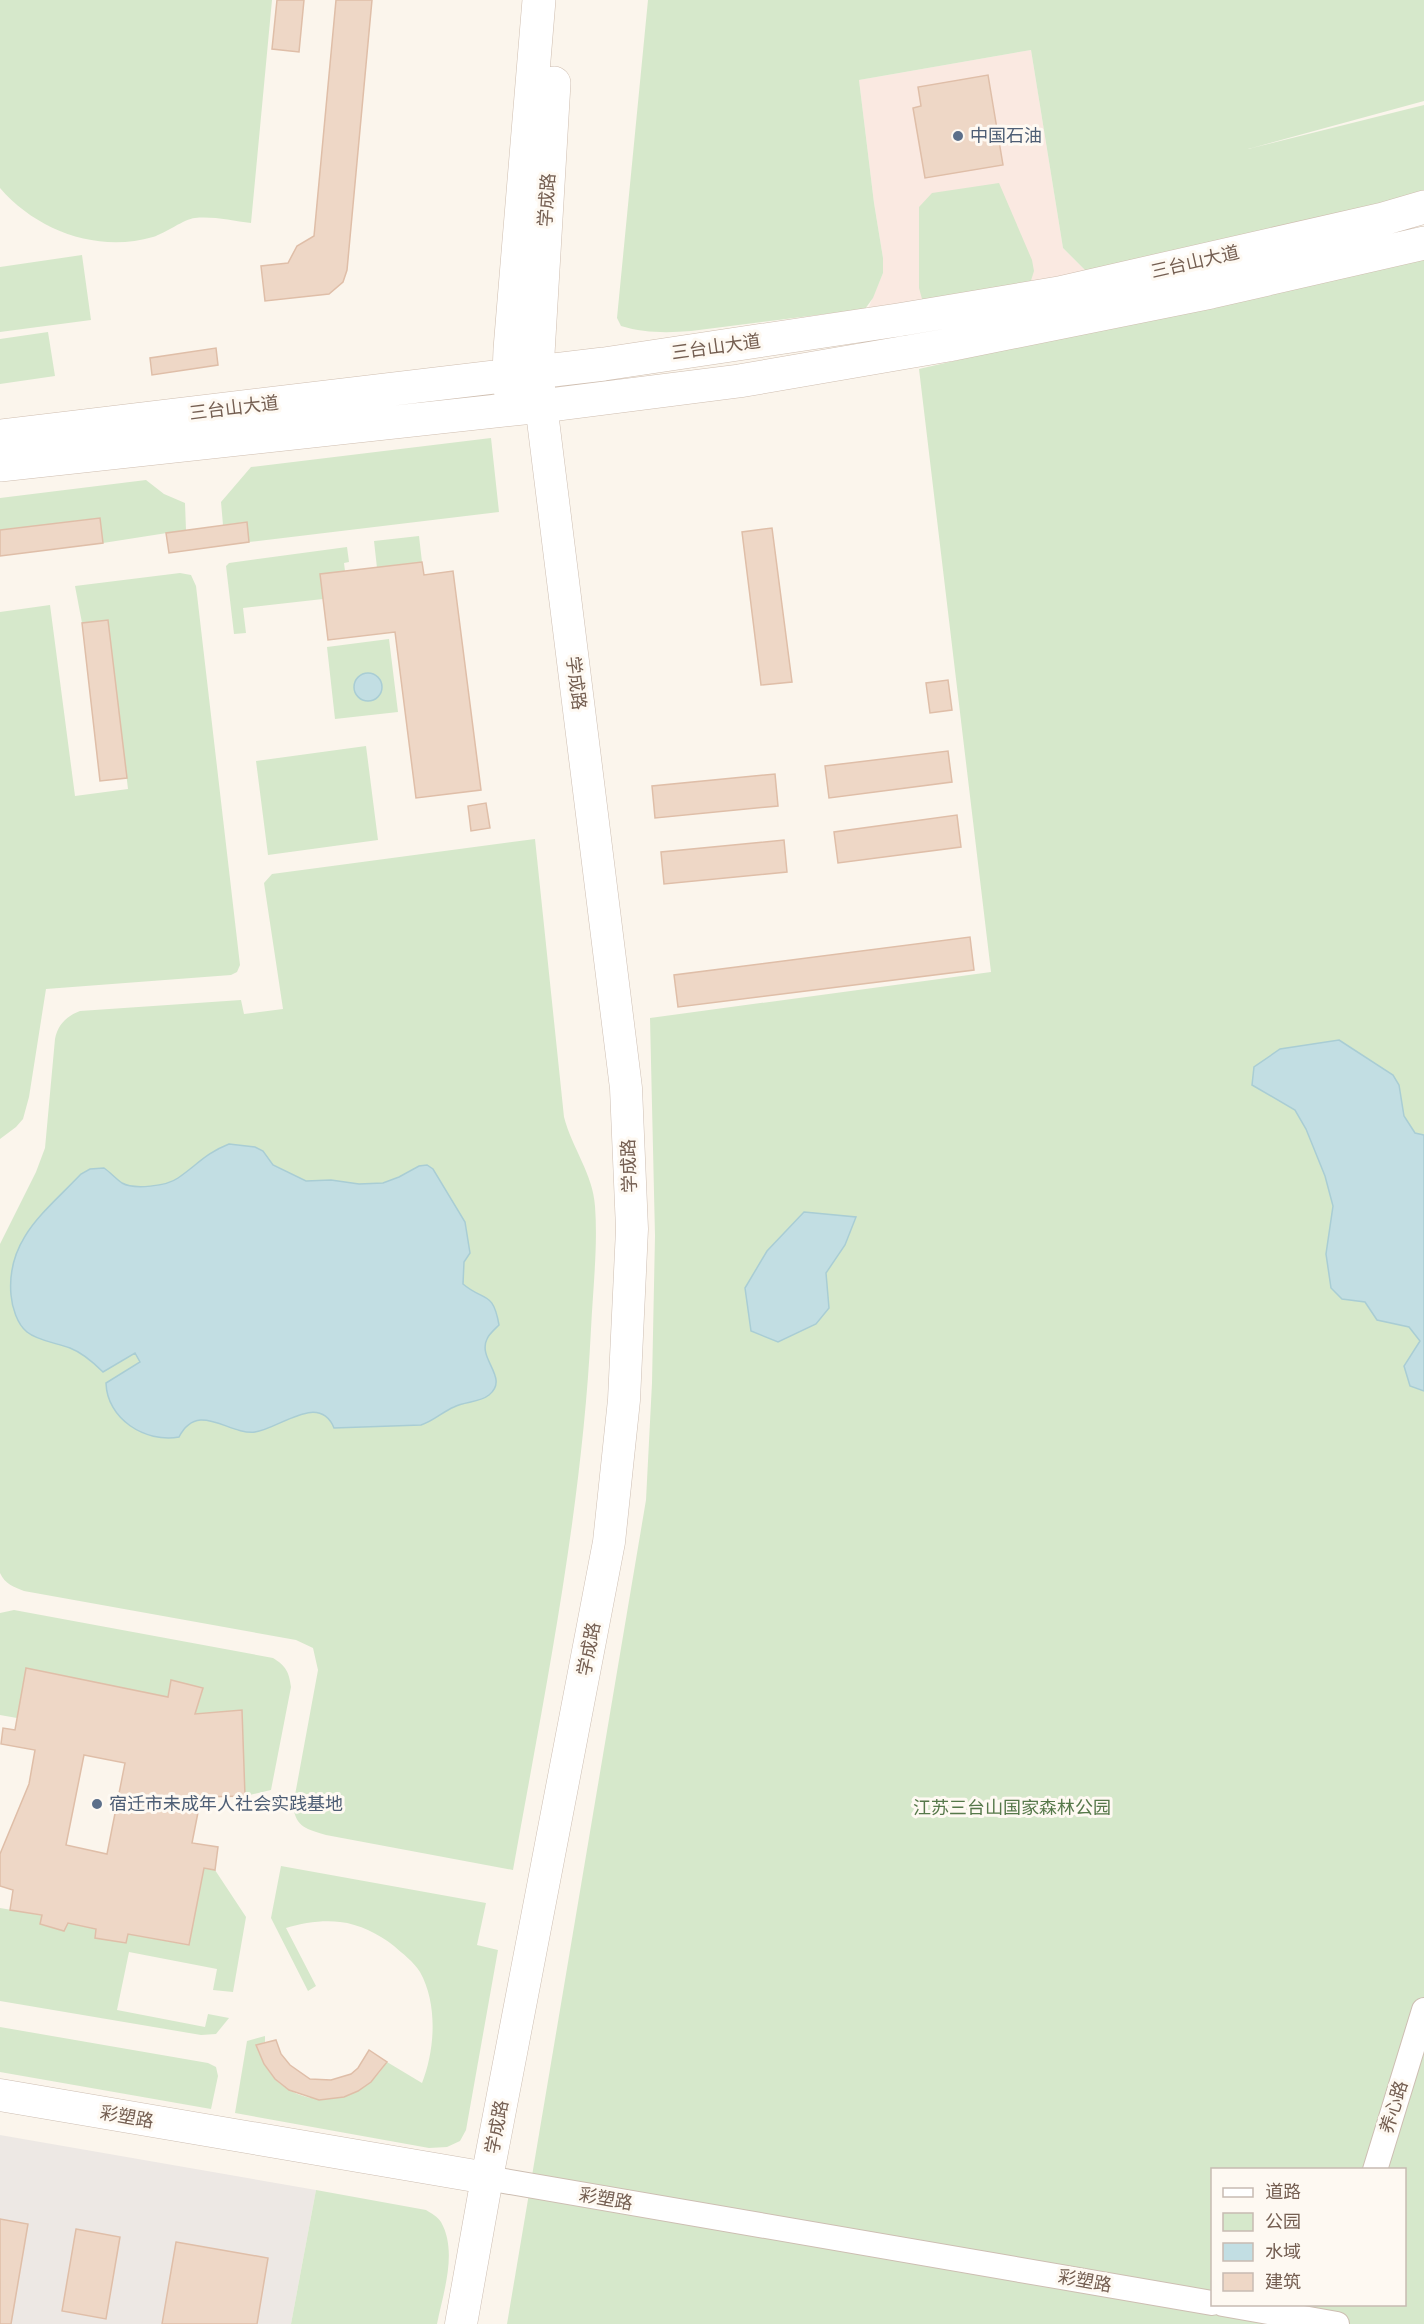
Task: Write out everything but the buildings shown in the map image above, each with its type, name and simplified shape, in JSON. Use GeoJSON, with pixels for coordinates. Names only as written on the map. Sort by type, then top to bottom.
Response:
{"type":"FeatureCollection","features":[{"type":"Feature","properties":{"kind":"main road","name":"学成路"},"geometry":{"type":"LineString","coordinates":[[527,408],[523,373],[539,0]]}},
{"type":"Feature","properties":{"kind":"main road","name":"学成路"},"geometry":{"type":"LineString","coordinates":[[523,373],[551,132],[561,0]]}},
{"type":"Feature","properties":{"kind":"main road","name":"三台山大道"},"geometry":{"type":"LineString","coordinates":[[0,436],[616,362],[886,322],[1059,293],[1383,219],[1424,207]]}},
{"type":"Feature","properties":{"kind":"main road","name":"三台山大道"},"geometry":{"type":"LineString","coordinates":[[0,465],[527,408],[739,381],[948,345],[1211,292],[1424,243]]}},
{"type":"Feature","properties":{"kind":"street","name":"学成路"},"geometry":{"type":"LineString","coordinates":[[461,2324],[609,1542],[624,1400],[632,1229],[626,1088],[527,408]]}},
{"type":"Feature","properties":{"kind":"street","name":"养心路"},"geometry":{"type":"LineString","coordinates":[[1376,2168],[1424,2010]]}},
{"type":"Feature","properties":{"kind":"street","name":"彩塑路"},"geometry":{"type":"LineString","coordinates":[[0,2095],[1211,2303]]}},
{"type":"Feature","properties":{"kind":"street"},"geometry":{"type":"LineString","coordinates":[[1237,2306],[1330,2319]]}},
{"type":"Feature","properties":{"kind":"shaded area"},"geometry":{"type":"Polygon","coordinates":[[[1031,50],[1063,248],[1090,275],[865,316],[883,273],[883,258],[859,80],[1031,50]]]}},
{"type":"Feature","properties":{"kind":"shaded area"},"geometry":{"type":"Polygon","coordinates":[[[0,2135],[316,2190],[291,2324],[0,2324],[0,2135]]]}},
{"type":"Feature","properties":{"kind":"green space"},"geometry":{"type":"Polygon","coordinates":[[[0,0],[272,0],[251,223],[216,218],[195,218],[153,237],[111,242],[90,240],[50,227],[15,203],[0,188],[0,0]]]}},
{"type":"Feature","properties":{"kind":"green space"},"geometry":{"type":"Polygon","coordinates":[[[648,0],[1424,0],[1424,101],[1248,149],[1424,105],[1424,198],[1090,275],[1063,248],[1031,50],[859,80],[883,258],[883,273],[873,298],[865,309],[691,331],[656,332],[621,326],[617,318],[648,0]]]}},
{"type":"Feature","properties":{"kind":"green space"},"geometry":{"type":"Polygon","coordinates":[[[999,183],[1032,260],[1034,271],[1029,287],[927,305],[922,299],[919,288],[919,207],[932,193],[999,183]]]}},
{"type":"Feature","properties":{"kind":"green space","name":"江苏三台山国家森林公园"},"geometry":{"type":"Polygon","coordinates":[[[1424,253],[1424,2324],[507,2324],[646,1500],[652,1383],[655,1236],[650,1018],[991,972],[919,369],[1424,253]]]}},
{"type":"Feature","properties":{"kind":"green space"},"geometry":{"type":"Polygon","coordinates":[[[82,255],[91,320],[0,332],[0,267],[82,255]]]}},
{"type":"Feature","properties":{"kind":"green space"},"geometry":{"type":"Polygon","coordinates":[[[48,332],[55,376],[0,384],[0,339],[48,332]]]}},
{"type":"Feature","properties":{"kind":"green space"},"geometry":{"type":"Polygon","coordinates":[[[491,438],[499,512],[249,542],[246,522],[223,525],[221,502],[251,467],[491,438]]]}},
{"type":"Feature","properties":{"kind":"green space"},"geometry":{"type":"Polygon","coordinates":[[[146,480],[164,494],[185,503],[186,530],[103,543],[100,518],[0,530],[0,498],[146,480]]]}},
{"type":"Feature","properties":{"kind":"green space"},"geometry":{"type":"Polygon","coordinates":[[[419,536],[422,562],[377,568],[374,541],[419,536]]]}},
{"type":"Feature","properties":{"kind":"green space"},"geometry":{"type":"Polygon","coordinates":[[[347,547],[349,562],[344,563],[345,571],[323,599],[243,608],[246,633],[234,634],[226,566],[229,563],[347,547]]]}},
{"type":"Feature","properties":{"kind":"green space"},"geometry":{"type":"Polygon","coordinates":[[[180,573],[191,575],[196,586],[240,965],[237,972],[231,975],[46,989],[29,1097],[23,1119],[0,1139],[0,612],[50,605],[75,796],[128,789],[108,620],[82,623],[75,586],[180,573]]]}},
{"type":"Feature","properties":{"kind":"green space"},"geometry":{"type":"Polygon","coordinates":[[[389,639],[398,712],[335,719],[327,647],[389,639]]]}},
{"type":"Feature","properties":{"kind":"green space"},"geometry":{"type":"Polygon","coordinates":[[[366,746],[378,840],[268,855],[256,761],[366,746]]]}},
{"type":"Feature","properties":{"kind":"green space"},"geometry":{"type":"Polygon","coordinates":[[[535,839],[564,1117],[593,1194],[596,1236],[580,1465],[561,1601],[513,1870],[326,1835],[308,1829],[300,1823],[293,1806],[318,1670],[313,1648],[296,1640],[24,1591],[4,1580],[0,1573],[0,1244],[36,1172],[45,1148],[55,1039],[58,1029],[67,1018],[80,1011],[241,1000],[244,1014],[283,1009],[264,883],[272,874],[535,839]]]}},
{"type":"Feature","properties":{"kind":"green space"},"geometry":{"type":"Polygon","coordinates":[[[14,1610],[273,1658],[286,1670],[291,1687],[271,1790],[245,1796],[242,1711],[195,1714],[203,1688],[171,1680],[168,1697],[26,1668],[17,1718],[0,1715],[0,1613],[14,1610]]]}},
{"type":"Feature","properties":{"kind":"green space"},"geometry":{"type":"Polygon","coordinates":[[[281,1866],[486,1903],[477,1945],[498,1950],[466,2130],[460,2141],[447,2147],[429,2148],[235,2113],[247,2041],[265,2036],[265,2042],[257,2045],[264,2063],[274,2078],[284,2087],[296,2093],[321,2099],[334,2098],[358,2090],[374,2079],[387,2062],[422,2083],[430,2056],[433,2027],[430,1998],[426,1985],[420,1972],[411,1961],[394,1946],[375,1934],[361,1927],[333,1921],[313,1922],[286,1928],[316,1986],[308,1991],[271,1918],[281,1866]]]}},
{"type":"Feature","properties":{"kind":"green space"},"geometry":{"type":"Polygon","coordinates":[[[204,1868],[215,1870],[246,1917],[233,1992],[213,1990],[217,1969],[129,1952],[117,2010],[205,2027],[208,2014],[229,2018],[216,2034],[201,2035],[0,2001],[0,1908],[42,1915],[40,1924],[64,1931],[68,1923],[96,1929],[95,1938],[128,1934],[188,1945],[204,1868]]]}},
{"type":"Feature","properties":{"kind":"green space"},"geometry":{"type":"Polygon","coordinates":[[[0,2027],[208,2063],[216,2067],[218,2076],[211,2109],[0,2072],[0,2027]]]}},
{"type":"Feature","properties":{"kind":"green space"},"geometry":{"type":"Polygon","coordinates":[[[316,2190],[426,2210],[440,2220],[446,2234],[449,2259],[437,2324],[291,2324],[316,2190]]]}},
{"type":"Feature","properties":{"kind":"water"},"geometry":{"type":"Polygon","coordinates":[[[368,673],[378,677],[382,687],[378,697],[368,701],[358,697],[354,687],[358,677],[368,673]]]}},
{"type":"Feature","properties":{"kind":"water"},"geometry":{"type":"Polygon","coordinates":[[[1339,1040],[1393,1075],[1399,1085],[1404,1116],[1415,1133],[1424,1135],[1424,1391],[1410,1386],[1404,1366],[1420,1341],[1409,1327],[1377,1320],[1365,1302],[1342,1299],[1331,1288],[1326,1254],[1333,1206],[1325,1176],[1306,1129],[1295,1110],[1252,1085],[1254,1067],[1280,1049],[1339,1040]]]}},
{"type":"Feature","properties":{"kind":"water"},"geometry":{"type":"Polygon","coordinates":[[[229,1144],[255,1147],[263,1151],[273,1165],[306,1181],[383,1183],[419,1166],[427,1165],[433,1169],[465,1222],[470,1253],[464,1262],[463,1284],[491,1301],[497,1314],[499,1325],[488,1337],[485,1346],[495,1375],[495,1389],[481,1399],[458,1405],[421,1425],[334,1428],[327,1418],[319,1413],[309,1413],[255,1432],[245,1432],[204,1420],[195,1421],[187,1426],[179,1437],[166,1438],[141,1432],[130,1426],[113,1407],[108,1396],[106,1383],[140,1362],[135,1353],[103,1372],[79,1352],[37,1338],[23,1329],[16,1315],[11,1295],[11,1275],[15,1258],[31,1227],[81,1174],[90,1169],[104,1168],[127,1185],[142,1187],[159,1185],[173,1181],[208,1155],[229,1144]]]}},
{"type":"Feature","properties":{"kind":"water"},"geometry":{"type":"Polygon","coordinates":[[[804,1212],[856,1217],[845,1245],[826,1273],[829,1308],[816,1324],[778,1342],[751,1331],[745,1288],[767,1251],[804,1212]]]}},
{"type":"Feature","properties":{"kind":"place","name":"中国石油"},"geometry":{"type":"Point","coordinates":[958,136]}},
{"type":"Feature","properties":{"kind":"place","name":"宿迁市未成年人社会实践基地"},"geometry":{"type":"Point","coordinates":[97,1804]}}]}
